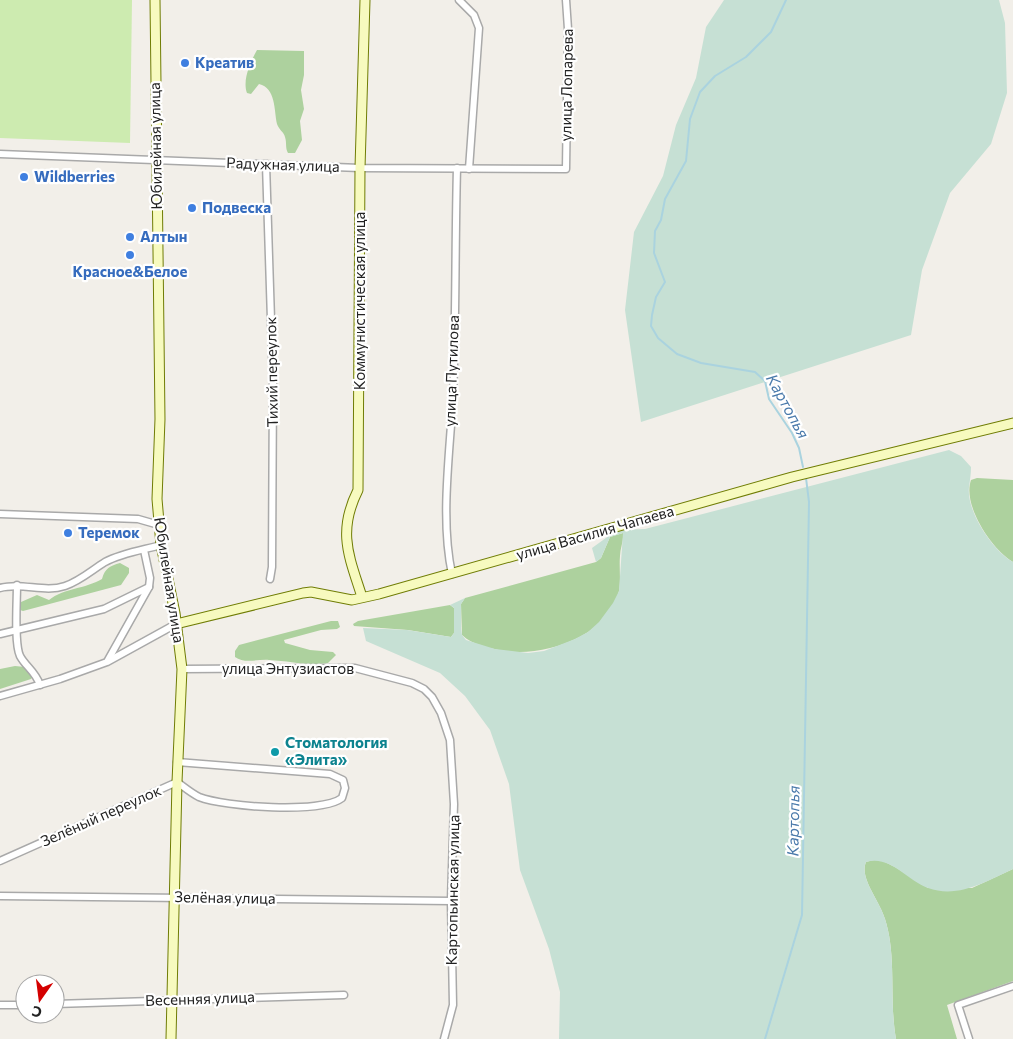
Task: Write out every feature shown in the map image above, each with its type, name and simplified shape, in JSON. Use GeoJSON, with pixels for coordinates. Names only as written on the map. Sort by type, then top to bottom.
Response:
{"type":"FeatureCollection","features":[{"type":"Feature","properties":{"kind":"street","name":"Юбилейная улица"},"geometry":{"type":"LineString","coordinates":[[155,0],[160,418],[157,499],[161,545],[176,624],[182,669],[177,762],[171,1039]]}},
{"type":"Feature","properties":{"kind":"street","name":"Коммунистическая улица"},"geometry":{"type":"LineString","coordinates":[[362,597],[346,540],[346,522],[358,490],[360,168],[365,0]]}},
{"type":"Feature","properties":{"kind":"street"},"geometry":{"type":"LineString","coordinates":[[458,0],[474,15],[480,28],[469,169]]}},
{"type":"Feature","properties":{"kind":"street","name":"улица Лопарева"},"geometry":{"type":"LineString","coordinates":[[566,0],[568,29],[566,169]]}},
{"type":"Feature","properties":{"kind":"street","name":"Радужная улица"},"geometry":{"type":"LineString","coordinates":[[0,154],[360,168],[566,169]]}},
{"type":"Feature","properties":{"kind":"street","name":"Тихий переулок"},"geometry":{"type":"LineString","coordinates":[[266,164],[273,382],[272,567],[270,579]]}},
{"type":"Feature","properties":{"kind":"street","name":"улица Путилова"},"geometry":{"type":"LineString","coordinates":[[452,574],[449,558],[447,507],[453,394],[457,168]]}},
{"type":"Feature","properties":{"kind":"street","name":"улица Василия Чапаева"},"geometry":{"type":"LineString","coordinates":[[176,624],[303,593],[311,592],[352,600],[452,574],[792,477],[1013,423]]}},
{"type":"Feature","properties":{"kind":"street"},"geometry":{"type":"LineString","coordinates":[[0,514],[138,519],[159,526]]}},
{"type":"Feature","properties":{"kind":"street"},"geometry":{"type":"LineString","coordinates":[[0,588],[17,586],[53,588],[64,586],[78,580],[106,562],[161,545]]}},
{"type":"Feature","properties":{"kind":"street"},"geometry":{"type":"LineString","coordinates":[[107,662],[149,587],[150,578],[144,550]]}},
{"type":"Feature","properties":{"kind":"street"},"geometry":{"type":"LineString","coordinates":[[17,586],[17,631],[20,656],[34,670],[40,685]]}},
{"type":"Feature","properties":{"kind":"street"},"geometry":{"type":"LineString","coordinates":[[0,634],[104,609],[149,587]]}},
{"type":"Feature","properties":{"kind":"street"},"geometry":{"type":"LineString","coordinates":[[0,696],[40,685],[107,662],[176,624]]}},
{"type":"Feature","properties":{"kind":"street","name":"улица Энтузиастов"},"geometry":{"type":"LineString","coordinates":[[182,669],[355,668],[412,683],[424,689],[440,713],[450,740]]}},
{"type":"Feature","properties":{"kind":"street","name":"Картопьинская улица"},"geometry":{"type":"LineString","coordinates":[[444,1039],[453,1005],[450,901],[454,804],[450,740]]}},
{"type":"Feature","properties":{"kind":"street","name":"Зелёный переулок"},"geometry":{"type":"LineString","coordinates":[[0,861],[177,782],[198,796],[247,805],[314,807],[331,804],[342,798],[345,788],[343,780],[330,774],[177,762]]}},
{"type":"Feature","properties":{"kind":"street","name":"Зелёная улица"},"geometry":{"type":"LineString","coordinates":[[0,896],[450,901]]}},
{"type":"Feature","properties":{"kind":"street"},"geometry":{"type":"LineString","coordinates":[[969,1039],[958,1005],[1013,986]]}},
{"type":"Feature","properties":{"kind":"street","name":"Весенняя улица"},"geometry":{"type":"LineString","coordinates":[[65,1004],[344,995]]}},
{"type":"Feature","properties":{"kind":"street"},"geometry":{"type":"LineString","coordinates":[[0,1006],[15,1005]]}},
{"type":"Feature","properties":{"kind":"green space"},"geometry":{"type":"Polygon","coordinates":[[[0,0],[132,0],[130,143],[0,138],[0,0]]]}},
{"type":"Feature","properties":{"kind":"green space"},"geometry":{"type":"Polygon","coordinates":[[[724,0],[999,0],[1005,23],[1007,93],[991,144],[950,193],[922,270],[911,335],[641,422],[625,310],[634,232],[663,176],[676,125],[696,78],[706,27],[724,0]]]}},
{"type":"Feature","properties":{"kind":"green space"},"geometry":{"type":"Polygon","coordinates":[[[257,50],[304,51],[304,75],[301,90],[304,109],[300,121],[302,140],[295,153],[288,153],[287,151],[285,137],[277,124],[273,100],[269,90],[259,84],[251,94],[247,93],[246,77],[257,50]]]}},
{"type":"Feature","properties":{"kind":"green space"},"geometry":{"type":"Polygon","coordinates":[[[949,450],[961,456],[971,467],[969,497],[976,518],[989,540],[1005,557],[1013,562],[1013,869],[972,887],[961,890],[939,891],[920,884],[891,865],[875,861],[866,862],[865,875],[885,919],[889,933],[896,1039],[559,1039],[560,992],[549,949],[520,870],[509,784],[490,730],[465,696],[440,673],[366,641],[363,628],[407,630],[451,637],[454,633],[454,608],[450,605],[465,598],[461,604],[461,628],[462,635],[466,640],[495,649],[528,653],[544,651],[588,632],[599,622],[613,603],[619,591],[623,533],[610,537],[601,558],[596,562],[592,548],[617,530],[645,529],[949,450]]]}},
{"type":"Feature","properties":{"kind":"green space"},"geometry":{"type":"Polygon","coordinates":[[[977,478],[1013,480],[1013,562],[996,548],[975,514],[969,490],[971,480],[977,478]]]}},
{"type":"Feature","properties":{"kind":"green space"},"geometry":{"type":"Polygon","coordinates":[[[623,533],[620,553],[619,591],[613,607],[603,620],[589,631],[556,647],[521,652],[482,646],[462,635],[461,604],[465,598],[596,562],[601,558],[610,537],[623,533]]]}},
{"type":"Feature","properties":{"kind":"green space"},"geometry":{"type":"Polygon","coordinates":[[[120,563],[129,568],[129,573],[121,585],[23,611],[20,610],[21,602],[37,595],[49,600],[61,593],[102,579],[108,568],[120,563]]]}},
{"type":"Feature","properties":{"kind":"green space"},"geometry":{"type":"Polygon","coordinates":[[[450,605],[454,608],[454,633],[451,637],[408,630],[354,626],[353,624],[358,621],[450,605]]]}},
{"type":"Feature","properties":{"kind":"green space"},"geometry":{"type":"Polygon","coordinates":[[[331,621],[338,621],[340,627],[284,640],[285,643],[310,650],[333,652],[336,655],[328,663],[305,664],[265,660],[247,661],[235,657],[235,651],[239,645],[331,621]]]}},
{"type":"Feature","properties":{"kind":"green space"},"geometry":{"type":"Polygon","coordinates":[[[15,666],[25,667],[33,676],[31,679],[0,689],[0,669],[15,666]]]}},
{"type":"Feature","properties":{"kind":"green space"},"geometry":{"type":"Polygon","coordinates":[[[881,860],[895,867],[928,888],[972,888],[1013,869],[1013,981],[947,1005],[957,1039],[896,1039],[889,933],[885,919],[865,875],[866,862],[881,860]]]}},
{"type":"Feature","properties":{"kind":"waterway","name":"Картопья"},"geometry":{"type":"LineString","coordinates":[[786,0],[771,32],[746,57],[715,76],[700,92],[690,119],[686,161],[665,199],[661,220],[655,231],[654,253],[665,282],[656,297],[651,326],[658,338],[677,354],[701,363],[755,372],[765,381],[769,399],[792,433],[799,448],[803,467]]}},
{"type":"Feature","properties":{"kind":"waterway","name":"Картопья"},"geometry":{"type":"LineString","coordinates":[[765,1039],[802,915],[809,502],[806,478]]}},
{"type":"Feature","properties":{"kind":"place","name":"Креатив"},"geometry":{"type":"Point","coordinates":[185,63]}},
{"type":"Feature","properties":{"kind":"place","name":"Wildberries"},"geometry":{"type":"Point","coordinates":[24,177]}},
{"type":"Feature","properties":{"kind":"place","name":"Подвеска"},"geometry":{"type":"Point","coordinates":[192,208]}},
{"type":"Feature","properties":{"kind":"place","name":"Алтын"},"geometry":{"type":"Point","coordinates":[130,237]}},
{"type":"Feature","properties":{"kind":"place","name":"Красное&Белое"},"geometry":{"type":"Point","coordinates":[130,255]}},
{"type":"Feature","properties":{"kind":"place","name":"Теремок"},"geometry":{"type":"Point","coordinates":[68,533]}},
{"type":"Feature","properties":{"kind":"place","name":"Стоматология «Элита»"},"geometry":{"type":"Point","coordinates":[275,752]}}]}
